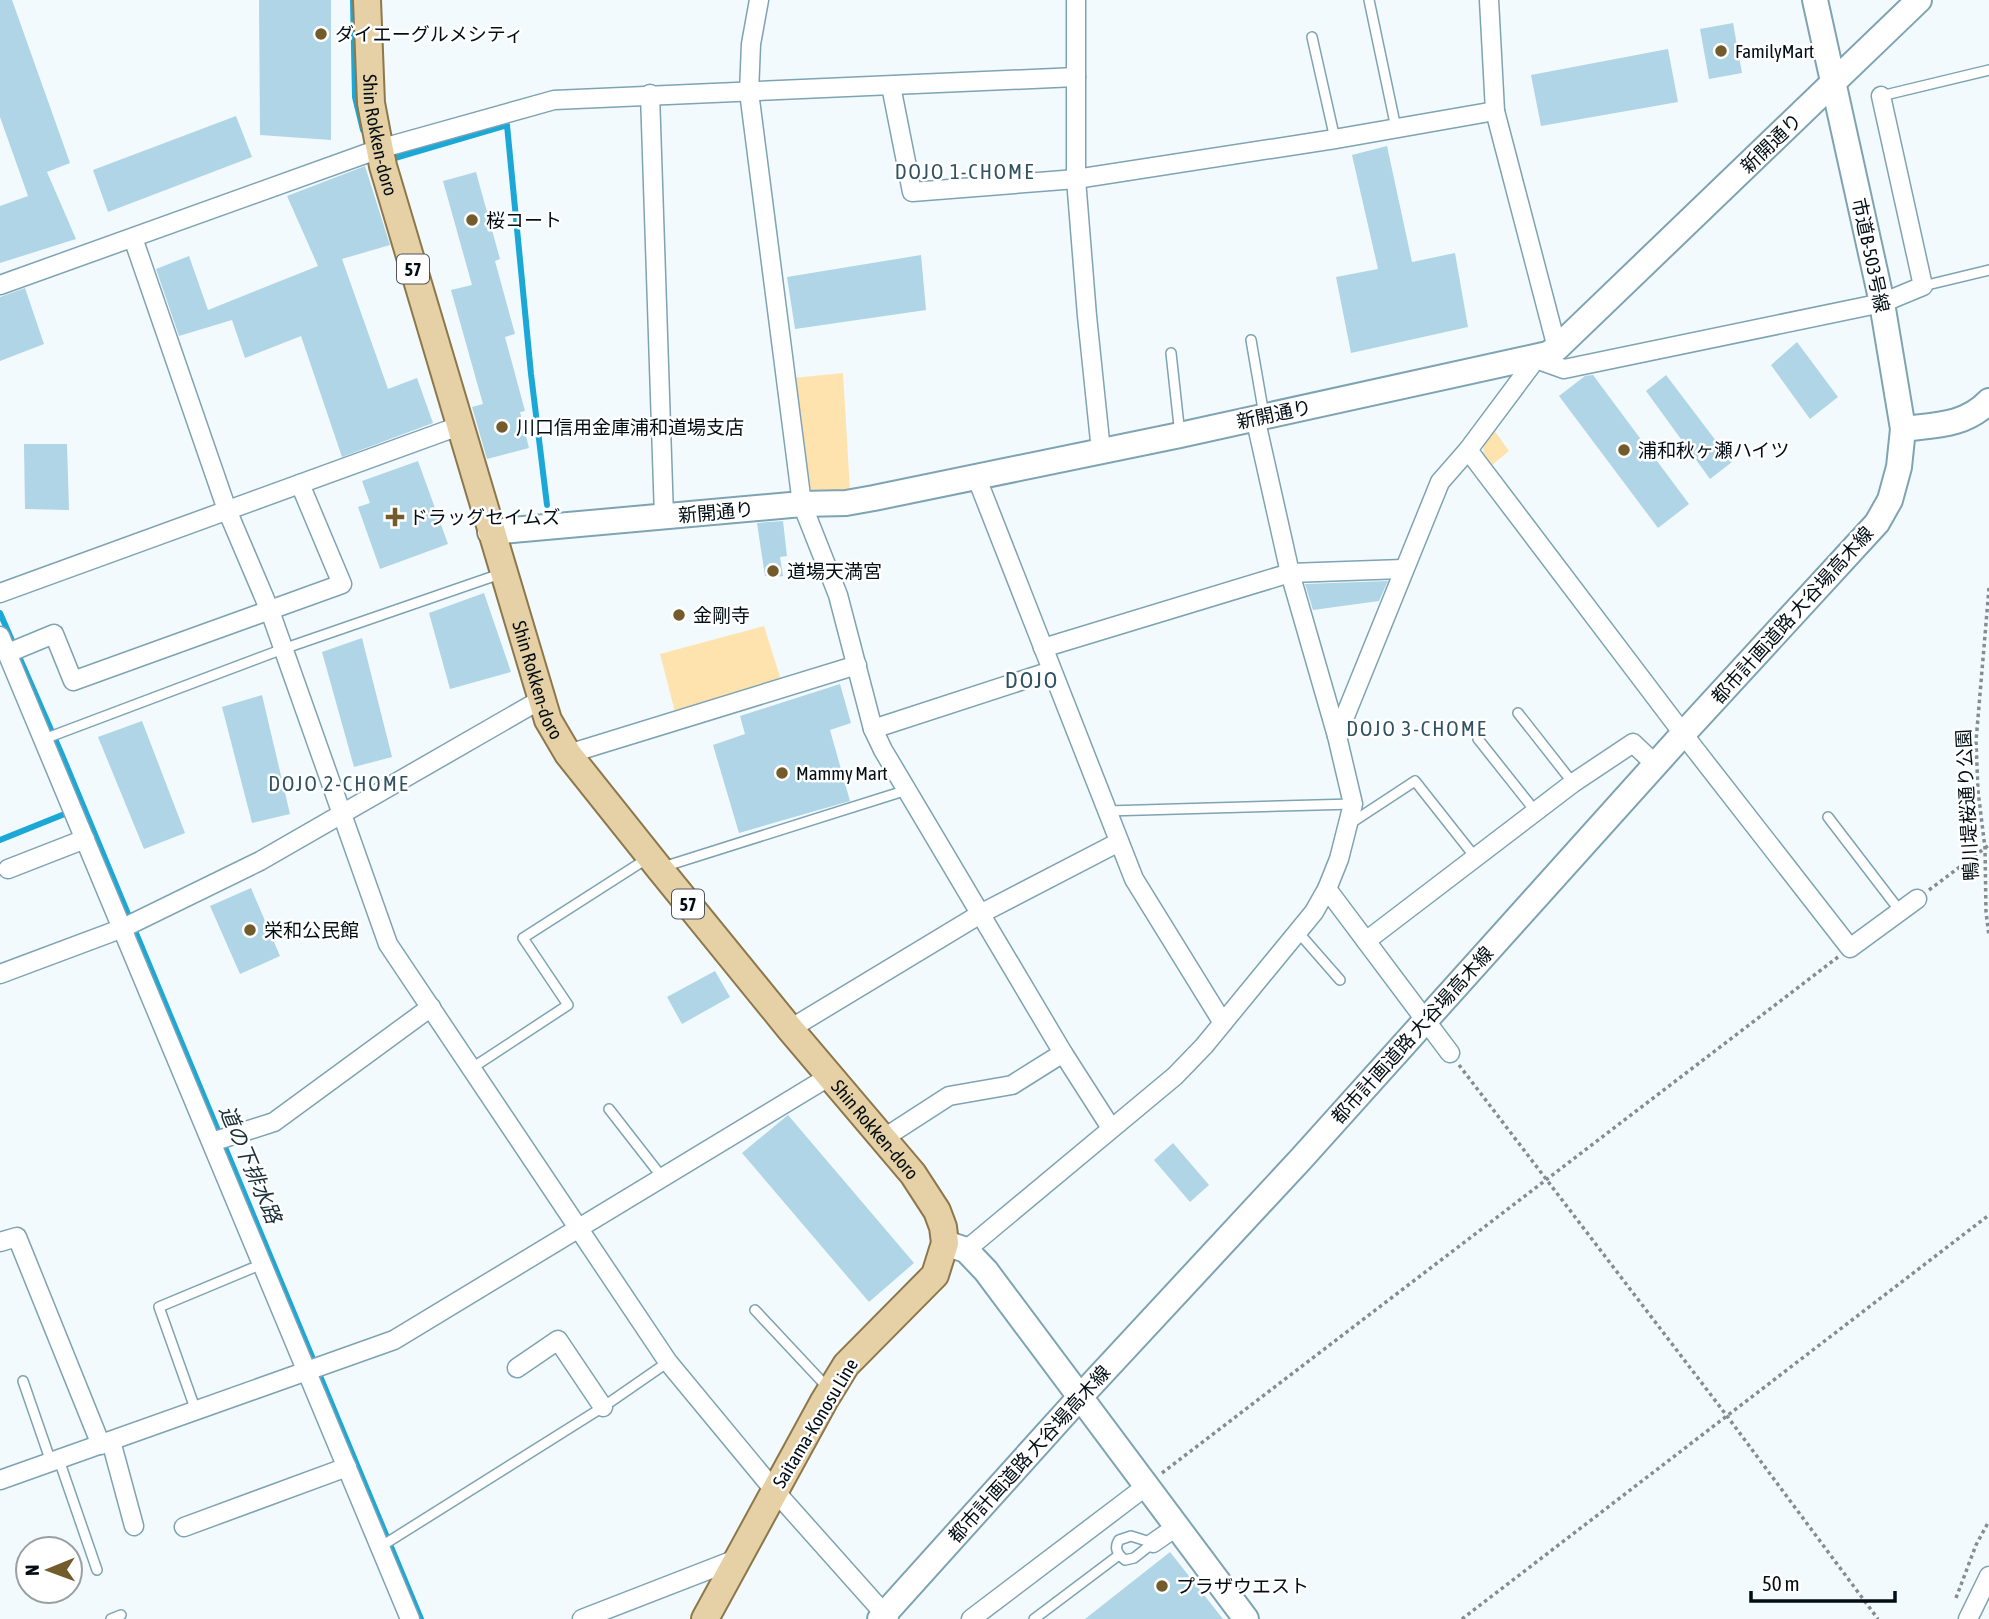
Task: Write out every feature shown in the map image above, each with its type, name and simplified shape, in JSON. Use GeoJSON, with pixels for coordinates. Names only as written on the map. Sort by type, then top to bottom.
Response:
{"type":"FeatureCollection","features":[{"type":"Feature","properties":{"kind":"main road","name":"Shin Rokken-doro"},"geometry":{"type":"LineString","coordinates":[[366,0],[370,90],[379,149],[490,532],[548,720],[568,754],[654,862],[913,1174],[937,1211],[955,1247]]}},
{"type":"Feature","properties":{"kind":"main road","name":"Saitama-Konosu Line"},"geometry":{"type":"LineString","coordinates":[[705,1619],[846,1365],[924,1289],[955,1247]]}},
{"type":"Feature","properties":{"kind":"street"},"geometry":{"type":"LineString","coordinates":[[759,0],[751,44],[749,92],[802,504],[838,595],[873,729],[883,750],[1063,1053],[1111,1128]]}},
{"type":"Feature","properties":{"kind":"street"},"geometry":{"type":"LineString","coordinates":[[1076,0],[1076,179],[1101,452]]}},
{"type":"Feature","properties":{"kind":"street"},"geometry":{"type":"LineString","coordinates":[[1489,0],[1495,111],[1547,353],[1564,369],[1882,303],[1923,286],[1881,96]]}},
{"type":"Feature","properties":{"kind":"street","name":"市道B-503号線"},"geometry":{"type":"LineString","coordinates":[[1815,0],[1882,303],[1903,429]]}},
{"type":"Feature","properties":{"kind":"street","name":"新開通り"},"geometry":{"type":"LineString","coordinates":[[490,532],[802,504],[846,503],[1101,452],[1547,353],[1919,0]]}},
{"type":"Feature","properties":{"kind":"street"},"geometry":{"type":"LineString","coordinates":[[0,285],[379,149],[554,100],[1076,77]]}},
{"type":"Feature","properties":{"kind":"street"},"geometry":{"type":"LineString","coordinates":[[891,86],[912,192],[1076,179],[1495,111]]}},
{"type":"Feature","properties":{"kind":"street"},"geometry":{"type":"LineString","coordinates":[[650,94],[664,517]]}},
{"type":"Feature","properties":{"kind":"street"},"geometry":{"type":"LineString","coordinates":[[133,238],[227,510],[270,611],[388,944],[668,1362],[885,1617]]}},
{"type":"Feature","properties":{"kind":"street"},"geometry":{"type":"LineString","coordinates":[[1337,736],[1440,482],[1547,353]]}},
{"type":"Feature","properties":{"kind":"street"},"geometry":{"type":"LineString","coordinates":[[1903,429],[1964,420],[1989,401]]}},
{"type":"Feature","properties":{"kind":"street"},"geometry":{"type":"LineString","coordinates":[[1246,1619],[986,1271],[955,1247],[1175,1076],[1298,932],[1327,889],[1353,804],[1337,736],[1290,573],[1260,416]]}},
{"type":"Feature","properties":{"kind":"street"},"geometry":{"type":"LineString","coordinates":[[0,593],[459,426]]}},
{"type":"Feature","properties":{"kind":"street","name":"都市計画道路 大谷場高木線"},"geometry":{"type":"LineString","coordinates":[[885,1617],[1080,1397],[1426,1021],[1683,734],[1877,523],[1890,500],[1899,467],[1903,429]]}},
{"type":"Feature","properties":{"kind":"street"},"geometry":{"type":"LineString","coordinates":[[1468,450],[1683,734],[1850,947],[1917,899]]}},
{"type":"Feature","properties":{"kind":"street"},"geometry":{"type":"LineString","coordinates":[[976,476],[1134,879],[1223,1023]]}},
{"type":"Feature","properties":{"kind":"street"},"geometry":{"type":"LineString","coordinates":[[8,653],[54,635],[73,681],[342,584],[300,484]]}},
{"type":"Feature","properties":{"kind":"street"},"geometry":{"type":"LineString","coordinates":[[1043,648],[1290,573],[1403,569]]}},
{"type":"Feature","properties":{"kind":"street"},"geometry":{"type":"LineString","coordinates":[[0,636],[410,1619]]}},
{"type":"Feature","properties":{"kind":"street"},"geometry":{"type":"LineString","coordinates":[[568,754],[857,665]]}},
{"type":"Feature","properties":{"kind":"street"},"geometry":{"type":"LineString","coordinates":[[873,729],[1051,671]]}},
{"type":"Feature","properties":{"kind":"street"},"geometry":{"type":"LineString","coordinates":[[0,974],[123,928],[260,861],[540,700]]}},
{"type":"Feature","properties":{"kind":"street"},"geometry":{"type":"LineString","coordinates":[[1366,941],[1573,783],[1633,743],[1656,765]]}},
{"type":"Feature","properties":{"kind":"street"},"geometry":{"type":"LineString","coordinates":[[8,869],[85,839]]}},
{"type":"Feature","properties":{"kind":"street"},"geometry":{"type":"LineString","coordinates":[[790,1029],[982,913],[1119,842]]}},
{"type":"Feature","properties":{"kind":"street"},"geometry":{"type":"LineString","coordinates":[[1327,889],[1450,1054]]}},
{"type":"Feature","properties":{"kind":"street"},"geometry":{"type":"LineString","coordinates":[[212,1142],[274,1122],[430,1007]]}},
{"type":"Feature","properties":{"kind":"street"},"geometry":{"type":"LineString","coordinates":[[884,1138],[949,1096],[1012,1086],[1063,1053]]}},
{"type":"Feature","properties":{"kind":"street"},"geometry":{"type":"LineString","coordinates":[[0,1480],[394,1340],[830,1076]]}},
{"type":"Feature","properties":{"kind":"street"},"geometry":{"type":"LineString","coordinates":[[0,1242],[17,1237],[106,1443],[134,1526]]}},
{"type":"Feature","properties":{"kind":"street"},"geometry":{"type":"LineString","coordinates":[[517,1368],[558,1340],[603,1407]]}},
{"type":"Feature","properties":{"kind":"street"},"geometry":{"type":"LineString","coordinates":[[184,1528],[347,1467]]}},
{"type":"Feature","properties":{"kind":"street"},"geometry":{"type":"LineString","coordinates":[[971,1619],[1145,1487]]}},
{"type":"Feature","properties":{"kind":"street"},"geometry":{"type":"LineString","coordinates":[[1153,1543],[1176,1527]]}},
{"type":"Feature","properties":{"kind":"street"},"geometry":{"type":"LineString","coordinates":[[582,1619],[739,1558]]}},
{"type":"Feature","properties":{"kind":"street"},"geometry":{"type":"LineString","coordinates":[[1968,1619],[1989,1576]]}},
{"type":"Feature","properties":{"kind":"lane"},"geometry":{"type":"LineString","coordinates":[[1369,0],[1396,128]]}},
{"type":"Feature","properties":{"kind":"lane"},"geometry":{"type":"LineString","coordinates":[[1312,37],[1335,139]]}},
{"type":"Feature","properties":{"kind":"lane"},"geometry":{"type":"LineString","coordinates":[[1881,96],[1989,69]]}},
{"type":"Feature","properties":{"kind":"lane"},"geometry":{"type":"LineString","coordinates":[[1923,286],[1989,270]]}},
{"type":"Feature","properties":{"kind":"lane"},"geometry":{"type":"LineString","coordinates":[[1251,341],[1260,416]]}},
{"type":"Feature","properties":{"kind":"lane"},"geometry":{"type":"LineString","coordinates":[[1171,353],[1180,435]]}},
{"type":"Feature","properties":{"kind":"lane"},"geometry":{"type":"LineString","coordinates":[[44,739],[283,649],[503,572]]}},
{"type":"Feature","properties":{"kind":"lane"},"geometry":{"type":"LineString","coordinates":[[1518,713],[1573,783]]}},
{"type":"Feature","properties":{"kind":"lane"},"geometry":{"type":"LineString","coordinates":[[1478,739],[1536,812]]}},
{"type":"Feature","properties":{"kind":"lane"},"geometry":{"type":"LineString","coordinates":[[1349,824],[1415,782],[1475,857]]}},
{"type":"Feature","properties":{"kind":"lane"},"geometry":{"type":"LineString","coordinates":[[472,1069],[568,1005],[523,938],[654,862],[909,790]]}},
{"type":"Feature","properties":{"kind":"lane"},"geometry":{"type":"LineString","coordinates":[[1107,811],[1353,804]]}},
{"type":"Feature","properties":{"kind":"lane"},"geometry":{"type":"LineString","coordinates":[[1828,817],[1900,911]]}},
{"type":"Feature","properties":{"kind":"lane"},"geometry":{"type":"LineString","coordinates":[[1298,932],[1340,980]]}},
{"type":"Feature","properties":{"kind":"lane"},"geometry":{"type":"LineString","coordinates":[[609,1109],[662,1177]]}},
{"type":"Feature","properties":{"kind":"lane"},"geometry":{"type":"LineString","coordinates":[[197,1411],[159,1307],[262,1264]]}},
{"type":"Feature","properties":{"kind":"lane"},"geometry":{"type":"LineString","coordinates":[[755,1310],[830,1391]]}},
{"type":"Feature","properties":{"kind":"lane"},"geometry":{"type":"LineString","coordinates":[[380,1547],[603,1407],[668,1362]]}},
{"type":"Feature","properties":{"kind":"lane"},"geometry":{"type":"LineString","coordinates":[[23,1381],[97,1570]]}},
{"type":"Feature","properties":{"kind":"lane"},"geometry":{"type":"LineString","coordinates":[[1125,1537],[1136,1537],[1153,1543],[1129,1560],[1119,1555],[1117,1545],[1125,1537]]}},
{"type":"Feature","properties":{"kind":"lane"},"geometry":{"type":"LineString","coordinates":[[1034,1619],[1119,1555]]}},
{"type":"Feature","properties":{"kind":"lane"},"geometry":{"type":"LineString","coordinates":[[111,1619],[121,1615]]}},
{"type":"Feature","properties":{"kind":"path","name":"鴨川堤桜通り公園"},"geometry":{"type":"LineString","coordinates":[[1989,588],[1976,741],[1978,791],[1987,846],[1986,912],[1989,936]]}},
{"type":"Feature","properties":{"kind":"path"},"geometry":{"type":"LineString","coordinates":[[1917,899],[1987,846]]}},
{"type":"Feature","properties":{"kind":"path"},"geometry":{"type":"LineString","coordinates":[[1145,1487],[1850,947]]}},
{"type":"Feature","properties":{"kind":"path"},"geometry":{"type":"LineString","coordinates":[[1450,1054],[1547,1178],[1878,1619]]}},
{"type":"Feature","properties":{"kind":"path"},"geometry":{"type":"LineString","coordinates":[[1462,1619],[1989,1215]]}},
{"type":"Feature","properties":{"kind":"path"},"geometry":{"type":"LineString","coordinates":[[1955,1600],[1976,1545],[1989,1521]]}},
{"type":"Feature","properties":{"kind":"shaded area"},"geometry":{"type":"Polygon","coordinates":[[[843,373],[850,491],[815,493],[804,483],[793,378],[843,373]]]}},
{"type":"Feature","properties":{"kind":"shaded area"},"geometry":{"type":"Polygon","coordinates":[[[1491,426],[1509,451],[1488,468],[1484,447],[1491,426]]]}},
{"type":"Feature","properties":{"kind":"shaded area"},"geometry":{"type":"Polygon","coordinates":[[[764,626],[781,680],[675,712],[660,654],[764,626]]]}},
{"type":"Feature","properties":{"kind":"building"},"geometry":{"type":"Polygon","coordinates":[[[0,0],[12,0],[70,163],[47,172],[76,239],[0,263],[0,206],[28,196],[0,117],[0,0]]]}},
{"type":"Feature","properties":{"kind":"building"},"geometry":{"type":"Polygon","coordinates":[[[259,0],[331,0],[331,140],[260,135],[259,0]]]}},
{"type":"Feature","properties":{"kind":"building","name":"FamilyMart"},"geometry":{"type":"Polygon","coordinates":[[[1733,23],[1742,73],[1709,79],[1700,29],[1733,23]]]}},
{"type":"Feature","properties":{"kind":"building"},"geometry":{"type":"Polygon","coordinates":[[[1668,49],[1678,102],[1541,126],[1531,75],[1668,49]]]}},
{"type":"Feature","properties":{"kind":"building"},"geometry":{"type":"Polygon","coordinates":[[[236,116],[252,157],[108,212],[93,170],[236,116]]]}},
{"type":"Feature","properties":{"kind":"building"},"geometry":{"type":"Polygon","coordinates":[[[1387,146],[1412,262],[1455,253],[1468,327],[1351,353],[1336,277],[1378,269],[1352,155],[1387,146]]]}},
{"type":"Feature","properties":{"kind":"building"},"geometry":{"type":"Polygon","coordinates":[[[365,166],[390,245],[342,259],[388,389],[417,378],[433,423],[342,457],[301,336],[245,358],[232,320],[179,336],[156,269],[189,256],[208,310],[318,266],[287,196],[365,166]]]}},
{"type":"Feature","properties":{"kind":"building"},"geometry":{"type":"Polygon","coordinates":[[[476,172],[500,259],[495,261],[515,334],[505,337],[525,411],[520,412],[529,448],[487,459],[472,407],[483,404],[451,290],[472,285],[443,181],[476,172]]]}},
{"type":"Feature","properties":{"kind":"building"},"geometry":{"type":"Polygon","coordinates":[[[921,255],[926,310],[795,329],[787,277],[921,255]]]}},
{"type":"Feature","properties":{"kind":"building"},"geometry":{"type":"Polygon","coordinates":[[[25,288],[44,344],[0,361],[0,297],[25,288]]]}},
{"type":"Feature","properties":{"kind":"building"},"geometry":{"type":"Polygon","coordinates":[[[1797,342],[1838,397],[1810,419],[1771,365],[1797,342]]]}},
{"type":"Feature","properties":{"kind":"building","name":"浦和秋ヶ瀬ハイツ"},"geometry":{"type":"Polygon","coordinates":[[[1593,375],[1689,504],[1658,528],[1559,396],[1585,376],[1593,375]]]}},
{"type":"Feature","properties":{"kind":"building"},"geometry":{"type":"Polygon","coordinates":[[[1666,375],[1732,462],[1710,479],[1646,391],[1666,375]]]}},
{"type":"Feature","properties":{"kind":"building"},"geometry":{"type":"Polygon","coordinates":[[[24,444],[67,444],[69,510],[25,509],[24,444]]]}},
{"type":"Feature","properties":{"kind":"building"},"geometry":{"type":"Polygon","coordinates":[[[418,461],[448,544],[380,569],[358,507],[370,503],[362,481],[418,461]]]}},
{"type":"Feature","properties":{"kind":"building"},"geometry":{"type":"Polygon","coordinates":[[[783,521],[787,556],[780,557],[783,576],[770,578],[765,576],[757,523],[783,521]]]}},
{"type":"Feature","properties":{"kind":"building"},"geometry":{"type":"Polygon","coordinates":[[[1388,581],[1379,601],[1313,610],[1305,584],[1388,581]]]}},
{"type":"Feature","properties":{"kind":"building"},"geometry":{"type":"Polygon","coordinates":[[[484,593],[511,672],[450,689],[429,613],[484,593]]]}},
{"type":"Feature","properties":{"kind":"building"},"geometry":{"type":"Polygon","coordinates":[[[362,638],[392,757],[354,767],[322,652],[362,638]]]}},
{"type":"Feature","properties":{"kind":"building","name":"Mammy Mart"},"geometry":{"type":"Polygon","coordinates":[[[840,684],[851,723],[830,730],[850,801],[739,833],[713,745],[745,734],[740,716],[840,684]]]}},
{"type":"Feature","properties":{"kind":"building"},"geometry":{"type":"Polygon","coordinates":[[[262,695],[290,814],[252,823],[222,707],[262,695]]]}},
{"type":"Feature","properties":{"kind":"building"},"geometry":{"type":"Polygon","coordinates":[[[142,721],[185,833],[144,849],[98,737],[142,721]]]}},
{"type":"Feature","properties":{"kind":"building"},"geometry":{"type":"Polygon","coordinates":[[[251,888],[280,956],[240,974],[210,906],[251,888]]]}},
{"type":"Feature","properties":{"kind":"building"},"geometry":{"type":"Polygon","coordinates":[[[715,971],[730,997],[682,1024],[667,997],[715,971]]]}},
{"type":"Feature","properties":{"kind":"building"},"geometry":{"type":"Polygon","coordinates":[[[788,1115],[914,1263],[869,1302],[742,1153],[788,1115]]]}},
{"type":"Feature","properties":{"kind":"building"},"geometry":{"type":"Polygon","coordinates":[[[1173,1143],[1209,1185],[1190,1202],[1154,1160],[1173,1143]]]}},
{"type":"Feature","properties":{"kind":"building","name":"プラザウエスト"},"geometry":{"type":"Polygon","coordinates":[[[1170,1552],[1223,1619],[1085,1619],[1170,1552]]]}},
{"type":"Feature","properties":{"kind":"waterway"},"geometry":{"type":"LineString","coordinates":[[353,0],[355,97],[363,130]]}},
{"type":"Feature","properties":{"kind":"waterway"},"geometry":{"type":"LineString","coordinates":[[388,160],[507,125],[531,374],[547,505]]}},
{"type":"Feature","properties":{"kind":"waterway","name":"道の下排水路"},"geometry":{"type":"LineString","coordinates":[[0,613],[62,755],[421,1619]]}},
{"type":"Feature","properties":{"kind":"waterway","name":"道の下排水路"},"geometry":{"type":"LineString","coordinates":[[0,840],[72,811]]}},
{"type":"Feature","properties":{"kind":"place","name":"ダイエーグルメシティ"},"geometry":{"type":"Point","coordinates":[321,34]}},
{"type":"Feature","properties":{"kind":"place","name":"FamilyMart"},"geometry":{"type":"Point","coordinates":[1721,51]}},
{"type":"Feature","properties":{"kind":"place","name":"桜コート"},"geometry":{"type":"Point","coordinates":[472,220]}},
{"type":"Feature","properties":{"kind":"place","name":"川口信用金庫浦和道場支店"},"geometry":{"type":"Point","coordinates":[502,427]}},
{"type":"Feature","properties":{"kind":"place","name":"浦和秋ヶ瀬ハイツ"},"geometry":{"type":"Point","coordinates":[1624,450]}},
{"type":"Feature","properties":{"kind":"place","name":"ドラッグセイムズ"},"geometry":{"type":"Point","coordinates":[395,517]}},
{"type":"Feature","properties":{"kind":"place","name":"道場天満宮"},"geometry":{"type":"Point","coordinates":[773,571]}},
{"type":"Feature","properties":{"kind":"place","name":"金剛寺"},"geometry":{"type":"Point","coordinates":[679,615]}},
{"type":"Feature","properties":{"kind":"place","name":"Mammy Mart"},"geometry":{"type":"Point","coordinates":[782,773]}},
{"type":"Feature","properties":{"kind":"place","name":"栄和公民館"},"geometry":{"type":"Point","coordinates":[250,930]}},
{"type":"Feature","properties":{"kind":"place","name":"プラザウエスト"},"geometry":{"type":"Point","coordinates":[1162,1586]}},
{"type":"Feature","properties":{"kind":"district","name":"DOJO 1-CHOME"},"geometry":{"type":"Point","coordinates":[965,171]}},
{"type":"Feature","properties":{"kind":"district","name":"DOJO"},"geometry":{"type":"Point","coordinates":[1032,680]}},
{"type":"Feature","properties":{"kind":"district","name":"DOJO 3-CHOME"},"geometry":{"type":"Point","coordinates":[1417,728]}},
{"type":"Feature","properties":{"kind":"district","name":"DOJO 2-CHOME"},"geometry":{"type":"Point","coordinates":[339,783]}}]}
